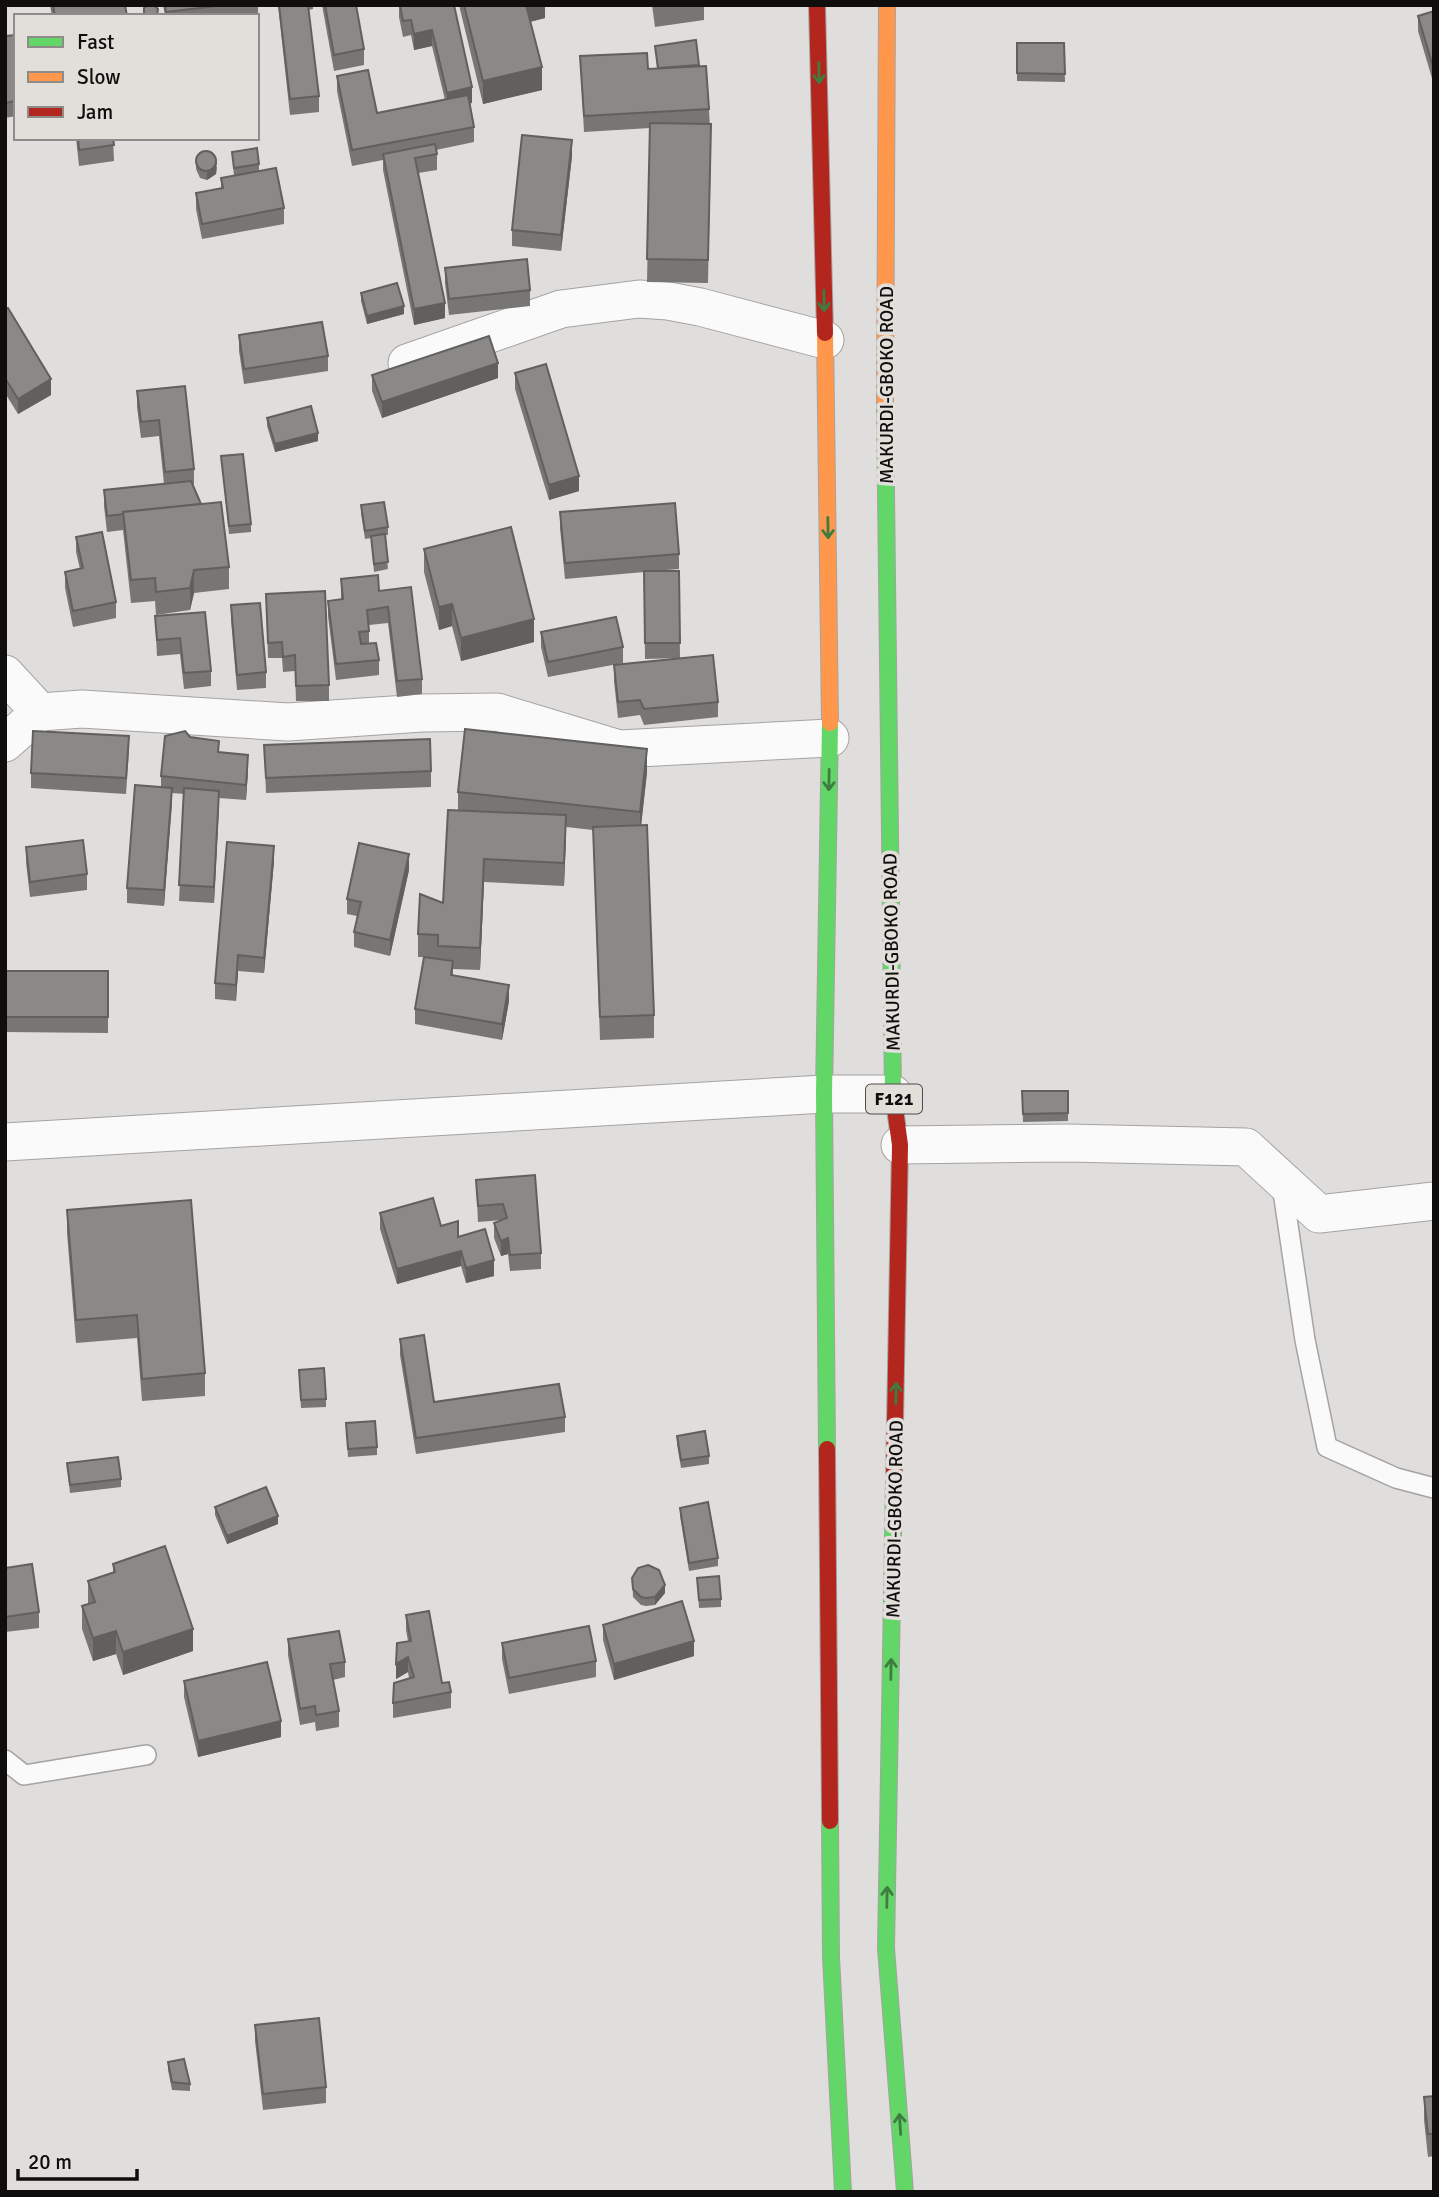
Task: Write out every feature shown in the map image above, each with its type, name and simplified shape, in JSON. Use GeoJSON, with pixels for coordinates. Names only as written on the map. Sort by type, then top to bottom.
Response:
{"type":"FeatureCollection","features":[{"type":"Feature","properties":{"kind":"main road"},"geometry":{"type":"LineString","coordinates":[[817,5],[830,737],[824,1094],[831,1957],[843,2192]]}},
{"type":"Feature","properties":{"kind":"main road","name":"MAKURDI-GBOKO ROAD"},"geometry":{"type":"LineString","coordinates":[[887,5],[885,373],[893,1094],[900,1145],[886,1948],[905,2192]]}},
{"type":"Feature","properties":{"kind":"main road"},"geometry":{"type":"LineString","coordinates":[[804,24],[819,43]]}},
{"type":"Feature","properties":{"kind":"street"},"geometry":{"type":"LineString","coordinates":[[407,363],[561,309],[639,299],[700,307],[825,340]]}},
{"type":"Feature","properties":{"kind":"street"},"geometry":{"type":"LineString","coordinates":[[5,674],[40,712]]}},
{"type":"Feature","properties":{"kind":"street"},"geometry":{"type":"LineString","coordinates":[[5,743],[40,712],[82,709],[288,722],[422,713],[497,712],[619,749],[830,737]]}},
{"type":"Feature","properties":{"kind":"street"},"geometry":{"type":"LineString","coordinates":[[5,1142],[824,1094],[893,1094]]}},
{"type":"Feature","properties":{"kind":"street"},"geometry":{"type":"LineString","coordinates":[[900,1145],[1068,1143],[1246,1147],[1319,1214],[1434,1201]]}},
{"type":"Feature","properties":{"kind":"lane"},"geometry":{"type":"LineString","coordinates":[[1282,1180],[1305,1340],[1327,1447],[1396,1478],[1434,1488]]}},
{"type":"Feature","properties":{"kind":"lane"},"geometry":{"type":"LineString","coordinates":[[5,1760],[24,1775],[146,1755]]}},
{"type":"Feature","properties":{"kind":"building"},"geometry":{"type":"Polygon","coordinates":[[[53,5],[125,5],[127,14],[55,14],[53,5]]]}},
{"type":"Feature","properties":{"kind":"building"},"geometry":{"type":"Polygon","coordinates":[[[148,5],[155,6],[157,14],[144,14],[144,8],[148,5]]]}},
{"type":"Feature","properties":{"kind":"building"},"geometry":{"type":"Polygon","coordinates":[[[165,5],[225,5],[166,12],[165,5]]]}},
{"type":"Feature","properties":{"kind":"building"},"geometry":{"type":"Polygon","coordinates":[[[279,5],[308,5],[319,96],[290,99],[279,5]]]}},
{"type":"Feature","properties":{"kind":"building"},"geometry":{"type":"Polygon","coordinates":[[[325,5],[356,5],[364,49],[334,55],[325,5]]]}},
{"type":"Feature","properties":{"kind":"building"},"geometry":{"type":"Polygon","coordinates":[[[400,5],[454,5],[472,87],[447,93],[432,30],[414,34],[411,20],[403,21],[400,5]]]}},
{"type":"Feature","properties":{"kind":"building"},"geometry":{"type":"Polygon","coordinates":[[[464,5],[526,5],[542,67],[483,81],[464,5]]]}},
{"type":"Feature","properties":{"kind":"building"},"geometry":{"type":"Polygon","coordinates":[[[1434,11],[1434,70],[1418,16],[1434,11]]]}},
{"type":"Feature","properties":{"kind":"building"},"geometry":{"type":"Polygon","coordinates":[[[14,35],[14,101],[5,103],[5,36],[14,35]]]}},
{"type":"Feature","properties":{"kind":"building"},"geometry":{"type":"Polygon","coordinates":[[[696,40],[699,65],[658,68],[655,46],[696,40]]]}},
{"type":"Feature","properties":{"kind":"building"},"geometry":{"type":"Polygon","coordinates":[[[1017,43],[1064,43],[1065,74],[1017,73],[1017,43]]]}},
{"type":"Feature","properties":{"kind":"building"},"geometry":{"type":"Polygon","coordinates":[[[647,53],[648,69],[706,66],[709,109],[584,116],[580,56],[647,53]]]}},
{"type":"Feature","properties":{"kind":"building"},"geometry":{"type":"Polygon","coordinates":[[[368,70],[377,113],[468,95],[474,127],[352,150],[337,76],[368,70]]]}},
{"type":"Feature","properties":{"kind":"building"},"geometry":{"type":"Polygon","coordinates":[[[650,123],[711,124],[708,260],[647,259],[650,123]]]}},
{"type":"Feature","properties":{"kind":"building"},"geometry":{"type":"Polygon","coordinates":[[[522,135],[572,140],[561,235],[512,230],[522,135]]]}},
{"type":"Feature","properties":{"kind":"building"},"geometry":{"type":"Polygon","coordinates":[[[78,140],[113,140],[114,145],[79,150],[78,140]]]}},
{"type":"Feature","properties":{"kind":"building"},"geometry":{"type":"Polygon","coordinates":[[[435,144],[437,154],[415,158],[445,303],[414,309],[383,154],[435,144]]]}},
{"type":"Feature","properties":{"kind":"building"},"geometry":{"type":"Polygon","coordinates":[[[257,148],[259,164],[234,168],[232,152],[257,148]]]}},
{"type":"Feature","properties":{"kind":"building"},"geometry":{"type":"Polygon","coordinates":[[[206,151],[213,154],[216,161],[213,168],[206,171],[199,168],[196,161],[199,154],[206,151]]]}},
{"type":"Feature","properties":{"kind":"building"},"geometry":{"type":"Polygon","coordinates":[[[276,168],[284,208],[202,224],[196,193],[223,188],[221,178],[276,168]]]}},
{"type":"Feature","properties":{"kind":"building"},"geometry":{"type":"Polygon","coordinates":[[[527,259],[530,290],[449,299],[445,268],[527,259]]]}},
{"type":"Feature","properties":{"kind":"building"},"geometry":{"type":"Polygon","coordinates":[[[397,283],[404,306],[367,316],[361,293],[397,283]]]}},
{"type":"Feature","properties":{"kind":"building"},"geometry":{"type":"Polygon","coordinates":[[[8,308],[51,379],[18,399],[5,378],[5,309],[8,308]]]}},
{"type":"Feature","properties":{"kind":"building"},"geometry":{"type":"Polygon","coordinates":[[[322,322],[328,356],[244,369],[239,335],[322,322]]]}},
{"type":"Feature","properties":{"kind":"building"},"geometry":{"type":"Polygon","coordinates":[[[489,336],[498,363],[382,402],[372,375],[489,336]]]}},
{"type":"Feature","properties":{"kind":"building"},"geometry":{"type":"Polygon","coordinates":[[[546,364],[579,476],[549,485],[515,373],[546,364]]]}},
{"type":"Feature","properties":{"kind":"building"},"geometry":{"type":"Polygon","coordinates":[[[185,386],[194,469],[165,472],[159,420],[141,422],[137,391],[185,386]]]}},
{"type":"Feature","properties":{"kind":"building"},"geometry":{"type":"Polygon","coordinates":[[[311,406],[318,433],[275,444],[267,418],[311,406]]]}},
{"type":"Feature","properties":{"kind":"building"},"geometry":{"type":"Polygon","coordinates":[[[243,454],[251,524],[229,526],[221,456],[243,454]]]}},
{"type":"Feature","properties":{"kind":"building"},"geometry":{"type":"Polygon","coordinates":[[[191,481],[201,504],[107,516],[104,490],[191,481]]]}},
{"type":"Feature","properties":{"kind":"building"},"geometry":{"type":"Polygon","coordinates":[[[221,502],[229,567],[194,570],[190,588],[156,592],[155,578],[131,580],[123,512],[221,502]]]}},
{"type":"Feature","properties":{"kind":"building"},"geometry":{"type":"Polygon","coordinates":[[[384,502],[388,527],[365,531],[361,505],[384,502]]]}},
{"type":"Feature","properties":{"kind":"building"},"geometry":{"type":"Polygon","coordinates":[[[675,503],[679,554],[565,563],[560,512],[675,503]]]}},
{"type":"Feature","properties":{"kind":"building"},"geometry":{"type":"Polygon","coordinates":[[[511,527],[534,619],[461,638],[452,604],[439,607],[424,549],[511,527]]]}},
{"type":"Feature","properties":{"kind":"building"},"geometry":{"type":"Polygon","coordinates":[[[102,532],[116,602],[73,611],[65,572],[83,568],[76,537],[102,532]]]}},
{"type":"Feature","properties":{"kind":"building"},"geometry":{"type":"Polygon","coordinates":[[[385,534],[388,562],[374,564],[371,536],[385,534]]]}},
{"type":"Feature","properties":{"kind":"building"},"geometry":{"type":"Polygon","coordinates":[[[644,571],[679,571],[680,643],[645,643],[644,571]]]}},
{"type":"Feature","properties":{"kind":"building"},"geometry":{"type":"Polygon","coordinates":[[[378,575],[379,591],[411,587],[422,679],[397,681],[388,607],[367,610],[369,631],[359,632],[361,644],[376,643],[379,660],[336,664],[328,601],[343,599],[341,579],[378,575]]]}},
{"type":"Feature","properties":{"kind":"building"},"geometry":{"type":"Polygon","coordinates":[[[325,591],[329,685],[296,686],[295,655],[283,657],[282,642],[268,643],[266,594],[325,591]]]}},
{"type":"Feature","properties":{"kind":"building"},"geometry":{"type":"Polygon","coordinates":[[[260,603],[266,672],[237,675],[231,605],[260,603]]]}},
{"type":"Feature","properties":{"kind":"building"},"geometry":{"type":"Polygon","coordinates":[[[205,612],[211,671],[184,673],[180,638],[157,640],[155,616],[205,612]]]}},
{"type":"Feature","properties":{"kind":"building"},"geometry":{"type":"Polygon","coordinates":[[[616,617],[623,647],[548,662],[541,632],[616,617]]]}},
{"type":"Feature","properties":{"kind":"building"},"geometry":{"type":"Polygon","coordinates":[[[713,655],[718,702],[644,709],[640,700],[618,702],[614,665],[713,655]]]}},
{"type":"Feature","properties":{"kind":"building"},"geometry":{"type":"Polygon","coordinates":[[[465,729],[647,749],[640,812],[458,792],[465,729]]]}},
{"type":"Feature","properties":{"kind":"building"},"geometry":{"type":"Polygon","coordinates":[[[33,731],[129,736],[126,778],[31,773],[33,731]]]}},
{"type":"Feature","properties":{"kind":"building"},"geometry":{"type":"Polygon","coordinates":[[[185,731],[190,737],[219,741],[218,752],[248,755],[246,785],[161,776],[165,736],[185,731]]]}},
{"type":"Feature","properties":{"kind":"building"},"geometry":{"type":"Polygon","coordinates":[[[430,739],[431,771],[266,778],[264,745],[430,739]]]}},
{"type":"Feature","properties":{"kind":"building"},"geometry":{"type":"Polygon","coordinates":[[[135,785],[172,788],[164,890],[127,888],[135,785]]]}},
{"type":"Feature","properties":{"kind":"building"},"geometry":{"type":"Polygon","coordinates":[[[184,788],[219,791],[214,887],[179,885],[184,788]]]}},
{"type":"Feature","properties":{"kind":"building"},"geometry":{"type":"Polygon","coordinates":[[[448,810],[566,815],[564,863],[484,859],[480,948],[438,946],[438,935],[418,934],[420,894],[443,903],[448,810]]]}},
{"type":"Feature","properties":{"kind":"building"},"geometry":{"type":"Polygon","coordinates":[[[647,825],[654,1015],[600,1017],[593,827],[647,825]]]}},
{"type":"Feature","properties":{"kind":"building"},"geometry":{"type":"Polygon","coordinates":[[[83,840],[87,874],[30,882],[26,847],[83,840]]]}},
{"type":"Feature","properties":{"kind":"building"},"geometry":{"type":"Polygon","coordinates":[[[227,842],[274,846],[264,958],[238,955],[236,985],[215,983],[227,842]]]}},
{"type":"Feature","properties":{"kind":"building"},"geometry":{"type":"Polygon","coordinates":[[[359,843],[409,854],[390,940],[354,932],[361,902],[347,899],[359,843]]]}},
{"type":"Feature","properties":{"kind":"building"},"geometry":{"type":"Polygon","coordinates":[[[424,957],[453,961],[451,975],[509,985],[502,1024],[415,1009],[424,957]]]}},
{"type":"Feature","properties":{"kind":"building"},"geometry":{"type":"Polygon","coordinates":[[[5,971],[108,971],[108,1017],[5,1017],[5,971]]]}},
{"type":"Feature","properties":{"kind":"building"},"geometry":{"type":"Polygon","coordinates":[[[1022,1091],[1068,1091],[1068,1113],[1023,1114],[1022,1091]]]}},
{"type":"Feature","properties":{"kind":"building"},"geometry":{"type":"Polygon","coordinates":[[[535,1175],[541,1253],[510,1255],[508,1238],[501,1241],[494,1223],[507,1218],[503,1204],[478,1206],[476,1180],[535,1175]]]}},
{"type":"Feature","properties":{"kind":"building"},"geometry":{"type":"Polygon","coordinates":[[[433,1198],[441,1226],[458,1221],[458,1237],[485,1229],[494,1260],[466,1268],[461,1251],[397,1269],[380,1213],[433,1198]]]}},
{"type":"Feature","properties":{"kind":"building"},"geometry":{"type":"Polygon","coordinates":[[[191,1200],[205,1373],[142,1379],[137,1315],[76,1320],[67,1210],[191,1200]]]}},
{"type":"Feature","properties":{"kind":"building"},"geometry":{"type":"Polygon","coordinates":[[[424,1335],[434,1402],[559,1384],[565,1417],[416,1438],[400,1339],[424,1335]]]}},
{"type":"Feature","properties":{"kind":"building"},"geometry":{"type":"Polygon","coordinates":[[[324,1368],[326,1399],[301,1400],[299,1370],[324,1368]]]}},
{"type":"Feature","properties":{"kind":"building"},"geometry":{"type":"Polygon","coordinates":[[[375,1421],[377,1447],[348,1449],[346,1423],[375,1421]]]}},
{"type":"Feature","properties":{"kind":"building"},"geometry":{"type":"Polygon","coordinates":[[[705,1431],[709,1456],[681,1460],[677,1436],[705,1431]]]}},
{"type":"Feature","properties":{"kind":"building"},"geometry":{"type":"Polygon","coordinates":[[[118,1457],[121,1479],[70,1485],[67,1463],[118,1457]]]}},
{"type":"Feature","properties":{"kind":"building"},"geometry":{"type":"Polygon","coordinates":[[[266,1487],[278,1516],[227,1536],[215,1507],[266,1487]]]}},
{"type":"Feature","properties":{"kind":"building"},"geometry":{"type":"Polygon","coordinates":[[[708,1502],[718,1558],[689,1563],[680,1508],[708,1502]]]}},
{"type":"Feature","properties":{"kind":"building"},"geometry":{"type":"Polygon","coordinates":[[[165,1546],[193,1629],[123,1652],[116,1631],[93,1638],[82,1606],[95,1602],[88,1581],[115,1572],[113,1564],[165,1546]]]}},
{"type":"Feature","properties":{"kind":"building"},"geometry":{"type":"Polygon","coordinates":[[[32,1564],[39,1612],[5,1617],[5,1568],[32,1564]]]}},
{"type":"Feature","properties":{"kind":"building"},"geometry":{"type":"Polygon","coordinates":[[[648,1565],[659,1570],[665,1585],[655,1597],[646,1598],[633,1589],[632,1578],[638,1568],[648,1565]]]}},
{"type":"Feature","properties":{"kind":"building"},"geometry":{"type":"Polygon","coordinates":[[[719,1576],[721,1599],[699,1600],[697,1578],[719,1576]]]}},
{"type":"Feature","properties":{"kind":"building"},"geometry":{"type":"Polygon","coordinates":[[[682,1601],[694,1641],[614,1664],[603,1625],[682,1601]]]}},
{"type":"Feature","properties":{"kind":"building"},"geometry":{"type":"Polygon","coordinates":[[[429,1611],[442,1683],[449,1682],[451,1692],[393,1703],[394,1683],[414,1677],[408,1657],[396,1664],[397,1643],[411,1641],[406,1615],[429,1611]]]}},
{"type":"Feature","properties":{"kind":"building"},"geometry":{"type":"Polygon","coordinates":[[[589,1626],[596,1661],[509,1678],[502,1643],[589,1626]]]}},
{"type":"Feature","properties":{"kind":"building"},"geometry":{"type":"Polygon","coordinates":[[[339,1631],[345,1662],[330,1664],[339,1711],[316,1715],[315,1706],[300,1709],[288,1639],[339,1631]]]}},
{"type":"Feature","properties":{"kind":"building"},"geometry":{"type":"Polygon","coordinates":[[[267,1662],[281,1721],[198,1741],[184,1681],[267,1662]]]}},
{"type":"Feature","properties":{"kind":"building"},"geometry":{"type":"Polygon","coordinates":[[[319,2018],[326,2087],[263,2094],[255,2025],[319,2018]]]}},
{"type":"Feature","properties":{"kind":"building"},"geometry":{"type":"Polygon","coordinates":[[[184,2059],[190,2084],[172,2082],[168,2062],[184,2059]]]}},
{"type":"Feature","properties":{"kind":"building"},"geometry":{"type":"Polygon","coordinates":[[[1434,2096],[1434,2134],[1428,2134],[1424,2097],[1434,2096]]]}},
{"type":"Feature","properties":{"kind":"traffic: fast"},"geometry":{"type":"LineString","coordinates":[[885,405],[893,1094],[896,1116]]}},
{"type":"Feature","properties":{"kind":"traffic: fast"},"geometry":{"type":"LineString","coordinates":[[827,1449],[824,1094],[830,723]]}},
{"type":"Feature","properties":{"kind":"traffic: fast"},"geometry":{"type":"LineString","coordinates":[[894,1479],[886,1948],[905,2192]]}},
{"type":"Feature","properties":{"kind":"traffic: fast"},"geometry":{"type":"LineString","coordinates":[[830,1821],[831,1957],[843,2192]]}},
{"type":"Feature","properties":{"kind":"traffic: slow"},"geometry":{"type":"LineString","coordinates":[[885,405],[887,5]]}},
{"type":"Feature","properties":{"kind":"traffic: slow"},"geometry":{"type":"LineString","coordinates":[[825,333],[830,723]]}},
{"type":"Feature","properties":{"kind":"traffic: jam"},"geometry":{"type":"LineString","coordinates":[[817,5],[825,333]]}},
{"type":"Feature","properties":{"kind":"traffic: jam"},"geometry":{"type":"LineString","coordinates":[[894,1479],[900,1145],[896,1116]]}},
{"type":"Feature","properties":{"kind":"traffic: jam"},"geometry":{"type":"LineString","coordinates":[[827,1449],[830,1821]]}}]}
